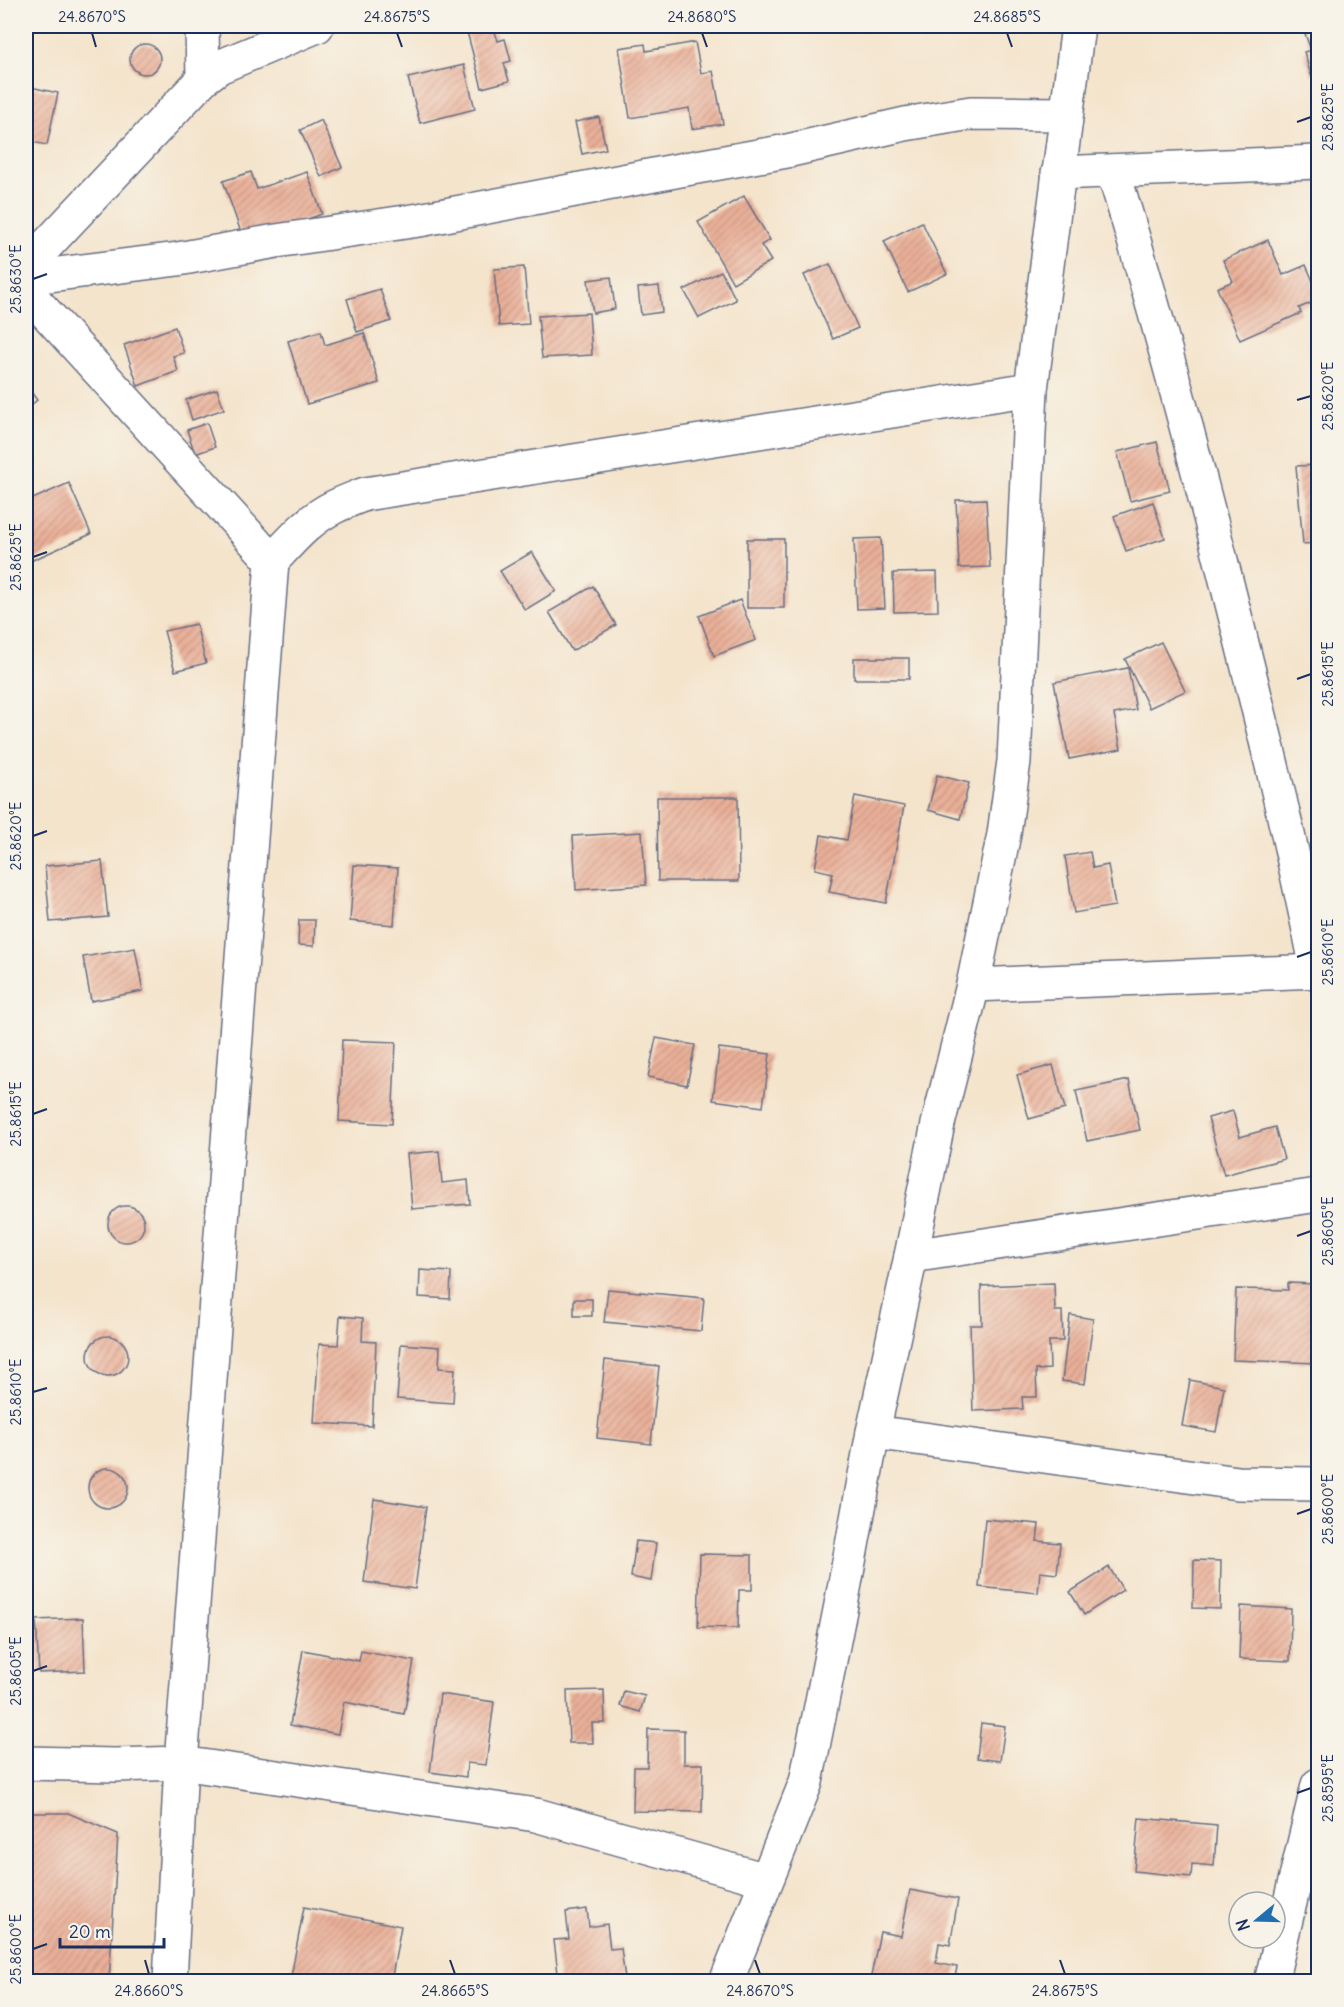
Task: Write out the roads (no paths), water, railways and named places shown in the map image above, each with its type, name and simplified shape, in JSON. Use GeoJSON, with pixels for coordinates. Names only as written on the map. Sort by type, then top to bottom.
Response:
{"type":"FeatureCollection","features":[{"type":"Feature","properties":{"kind":"street"},"geometry":{"type":"LineString","coordinates":[[202,26],[202,79]]}},
{"type":"Feature","properties":{"kind":"street"},"geometry":{"type":"LineString","coordinates":[[26,267],[202,79],[219,67],[317,26]]}},
{"type":"Feature","properties":{"kind":"street"},"geometry":{"type":"LineString","coordinates":[[726,1982],[806,1782],[873,1432],[938,1124],[972,985],[1004,834],[1014,761],[1031,389],[1078,26]]}},
{"type":"Feature","properties":{"kind":"street"},"geometry":{"type":"LineString","coordinates":[[26,278],[178,259],[276,241],[419,220],[787,152],[905,124],[970,113],[1066,114]]}},
{"type":"Feature","properties":{"kind":"street"},"geometry":{"type":"LineString","coordinates":[[1058,173],[1318,162]]}},
{"type":"Feature","properties":{"kind":"street"},"geometry":{"type":"LineString","coordinates":[[972,985],[1318,972],[1310,892],[1143,269],[1113,171]]}},
{"type":"Feature","properties":{"kind":"street"},"geometry":{"type":"LineString","coordinates":[[26,291],[272,561]]}},
{"type":"Feature","properties":{"kind":"street"},"geometry":{"type":"LineString","coordinates":[[170,1982],[181,1763],[272,561],[304,527],[317,517],[332,507],[365,494],[1031,389]]}},
{"type":"Feature","properties":{"kind":"street"},"geometry":{"type":"LineString","coordinates":[[911,1257],[1318,1195]]}},
{"type":"Feature","properties":{"kind":"street"},"geometry":{"type":"LineString","coordinates":[[873,1432],[1238,1483],[1318,1484]]}},
{"type":"Feature","properties":{"kind":"street"},"geometry":{"type":"LineString","coordinates":[[26,1763],[115,1765],[181,1763],[536,1815],[766,1880]]}},
{"type":"Feature","properties":{"kind":"street"},"geometry":{"type":"LineString","coordinates":[[1271,1982],[1318,1785]]}}]}
